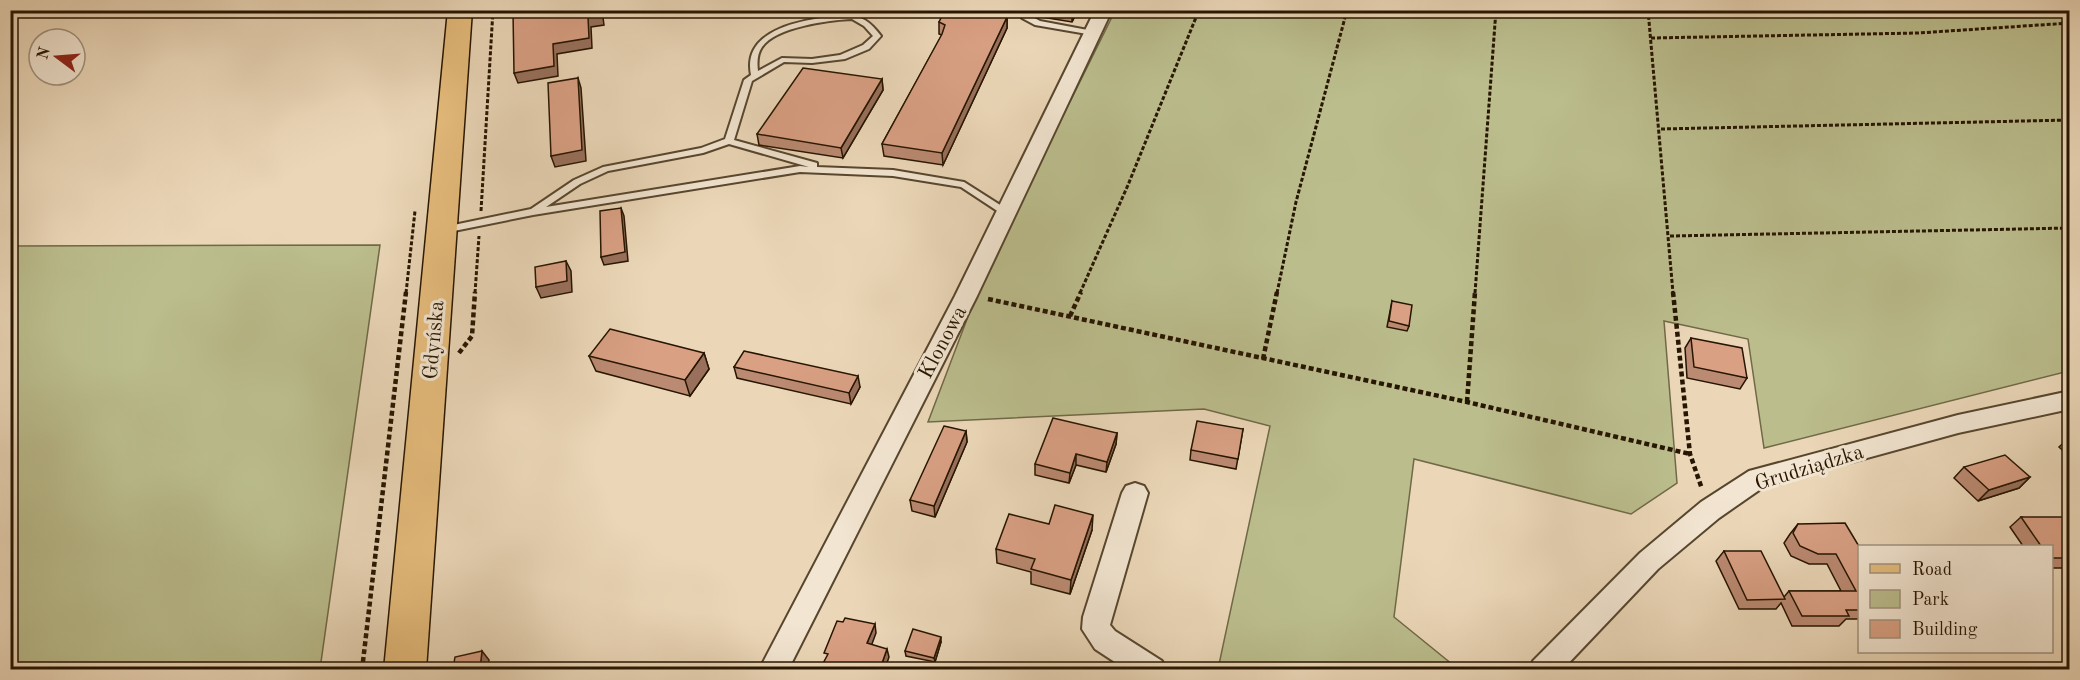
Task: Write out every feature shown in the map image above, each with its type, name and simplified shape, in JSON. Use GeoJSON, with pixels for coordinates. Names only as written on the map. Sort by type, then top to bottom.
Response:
{"type":"FeatureCollection","features":[{"type":"Feature","properties":{"kind":"main road","name":"Gdyńska"},"geometry":{"type":"LineString","coordinates":[[405,669],[460,10]]}},
{"type":"Feature","properties":{"kind":"street","name":"Klonowa"},"geometry":{"type":"LineString","coordinates":[[772,669],[966,296],[1104,10]]}},
{"type":"Feature","properties":{"kind":"street","name":"Grudziądzka"},"geometry":{"type":"LineString","coordinates":[[1543,669],[1649,561],[1710,510],[1758,478],[1958,424],[2070,400]]}},
{"type":"Feature","properties":{"kind":"street"},"geometry":{"type":"LineString","coordinates":[[1135,494],[1097,617],[1096,629],[1105,640],[1152,669]]}},
{"type":"Feature","properties":{"kind":"lane"},"geometry":{"type":"LineString","coordinates":[[1024,10],[1025,16],[1038,23],[1093,33]]}},
{"type":"Feature","properties":{"kind":"lane"},"geometry":{"type":"LineString","coordinates":[[729,141],[748,80],[755,76],[782,60],[812,61],[842,57],[866,47],[877,36],[871,27],[854,17],[785,28],[759,44],[752,63],[755,76]]}},
{"type":"Feature","properties":{"kind":"lane"},"geometry":{"type":"LineString","coordinates":[[533,212],[577,182],[606,169],[703,150],[729,141],[760,152],[835,170]]}},
{"type":"Feature","properties":{"kind":"lane"},"geometry":{"type":"LineString","coordinates":[[442,230],[533,212],[800,169],[893,173],[964,185],[1005,212]]}},
{"type":"Feature","properties":{"kind":"path"},"geometry":{"type":"LineString","coordinates":[[1070,316],[1128,185],[1199,10]]}},
{"type":"Feature","properties":{"kind":"path"},"geometry":{"type":"LineString","coordinates":[[1263,359],[1296,202],[1347,10]]}},
{"type":"Feature","properties":{"kind":"path"},"geometry":{"type":"LineString","coordinates":[[1467,402],[1496,10]]}},
{"type":"Feature","properties":{"kind":"path"},"geometry":{"type":"LineString","coordinates":[[1648,10],[1670,236],[1682,394],[1690,454],[1710,510]]}},
{"type":"Feature","properties":{"kind":"path"},"geometry":{"type":"LineString","coordinates":[[1651,38],[1918,33],[2070,23]]}},
{"type":"Feature","properties":{"kind":"path"},"geometry":{"type":"LineString","coordinates":[[1660,129],[2070,120]]}},
{"type":"Feature","properties":{"kind":"path"},"geometry":{"type":"LineString","coordinates":[[362,669],[416,207]]}},
{"type":"Feature","properties":{"kind":"path"},"geometry":{"type":"LineString","coordinates":[[1670,236],[2070,228]]}},
{"type":"Feature","properties":{"kind":"path"},"geometry":{"type":"LineString","coordinates":[[966,296],[1070,316],[1467,402],[1690,454]]}},
{"type":"Feature","properties":{"kind":"green space"},"geometry":{"type":"Polygon","coordinates":[[[1115,11],[2069,11],[2069,371],[1764,448],[1748,339],[1664,321],[1677,483],[1631,514],[1414,459],[1394,617],[1458,669],[1218,669],[1270,426],[1204,409],[928,422],[983,277],[1115,11]]]}},
{"type":"Feature","properties":{"kind":"green space"},"geometry":{"type":"Polygon","coordinates":[[[380,245],[320,669],[11,669],[11,246],[380,245]]]}},
{"type":"Feature","properties":{"kind":"building"},"geometry":{"type":"Polygon","coordinates":[[[600,10],[601,15],[588,17],[589,38],[553,44],[554,66],[514,73],[513,12],[600,10]]]}},
{"type":"Feature","properties":{"kind":"building"},"geometry":{"type":"Polygon","coordinates":[[[945,10],[1007,17],[942,153],[882,144],[942,34],[945,25],[939,22],[945,10]]]}},
{"type":"Feature","properties":{"kind":"building"},"geometry":{"type":"Polygon","coordinates":[[[803,68],[882,79],[841,148],[757,134],[803,68]]]}},
{"type":"Feature","properties":{"kind":"building"},"geometry":{"type":"Polygon","coordinates":[[[578,78],[582,150],[551,156],[548,83],[578,78]]]}},
{"type":"Feature","properties":{"kind":"building"},"geometry":{"type":"Polygon","coordinates":[[[621,208],[625,252],[601,257],[600,211],[621,208]]]}},
{"type":"Feature","properties":{"kind":"building"},"geometry":{"type":"Polygon","coordinates":[[[566,261],[567,281],[536,287],[535,267],[566,261]]]}},
{"type":"Feature","properties":{"kind":"building"},"geometry":{"type":"Polygon","coordinates":[[[1392,301],[1412,305],[1409,326],[1389,321],[1392,301]]]}},
{"type":"Feature","properties":{"kind":"building"},"geometry":{"type":"Polygon","coordinates":[[[610,329],[704,353],[685,380],[589,356],[610,329]]]}},
{"type":"Feature","properties":{"kind":"building"},"geometry":{"type":"Polygon","coordinates":[[[1691,338],[1742,348],[1747,378],[1694,367],[1691,338]]]}},
{"type":"Feature","properties":{"kind":"building"},"geometry":{"type":"Polygon","coordinates":[[[744,351],[858,376],[849,393],[734,367],[744,351]]]}},
{"type":"Feature","properties":{"kind":"building"},"geometry":{"type":"Polygon","coordinates":[[[1053,418],[1117,433],[1107,462],[1076,454],[1070,473],[1035,464],[1053,418]]]}},
{"type":"Feature","properties":{"kind":"building"},"geometry":{"type":"Polygon","coordinates":[[[1197,421],[1243,429],[1238,459],[1191,450],[1197,421]]]}},
{"type":"Feature","properties":{"kind":"building"},"geometry":{"type":"Polygon","coordinates":[[[944,426],[966,431],[934,506],[910,500],[944,426]]]}},
{"type":"Feature","properties":{"kind":"building"},"geometry":{"type":"Polygon","coordinates":[[[2005,455],[2030,477],[1989,490],[1964,467],[2005,455]]]}},
{"type":"Feature","properties":{"kind":"building"},"geometry":{"type":"Polygon","coordinates":[[[1055,505],[1093,515],[1071,580],[1031,569],[1035,559],[996,549],[1009,514],[1049,524],[1055,505]]]}},
{"type":"Feature","properties":{"kind":"building"},"geometry":{"type":"Polygon","coordinates":[[[2021,517],[2062,517],[2070,527],[2070,558],[2053,558],[2053,545],[2040,545],[2021,517]]]}},
{"type":"Feature","properties":{"kind":"building"},"geometry":{"type":"Polygon","coordinates":[[[1845,523],[1858,545],[1858,610],[1846,610],[1849,616],[1802,616],[1789,591],[1856,591],[1836,554],[1818,554],[1800,546],[1793,533],[1798,524],[1845,523]]]}},
{"type":"Feature","properties":{"kind":"building"},"geometry":{"type":"Polygon","coordinates":[[[1724,551],[1761,551],[1785,599],[1747,600],[1724,551]]]}},
{"type":"Feature","properties":{"kind":"building"},"geometry":{"type":"Polygon","coordinates":[[[845,618],[875,624],[867,643],[887,649],[880,669],[820,669],[828,654],[824,653],[837,621],[843,622],[845,618]]]}},
{"type":"Feature","properties":{"kind":"building"},"geometry":{"type":"Polygon","coordinates":[[[913,629],[941,637],[934,658],[905,651],[913,629]]]}},
{"type":"Feature","properties":{"kind":"building"},"geometry":{"type":"Polygon","coordinates":[[[482,651],[480,669],[453,669],[455,657],[482,651]]]}}]}
